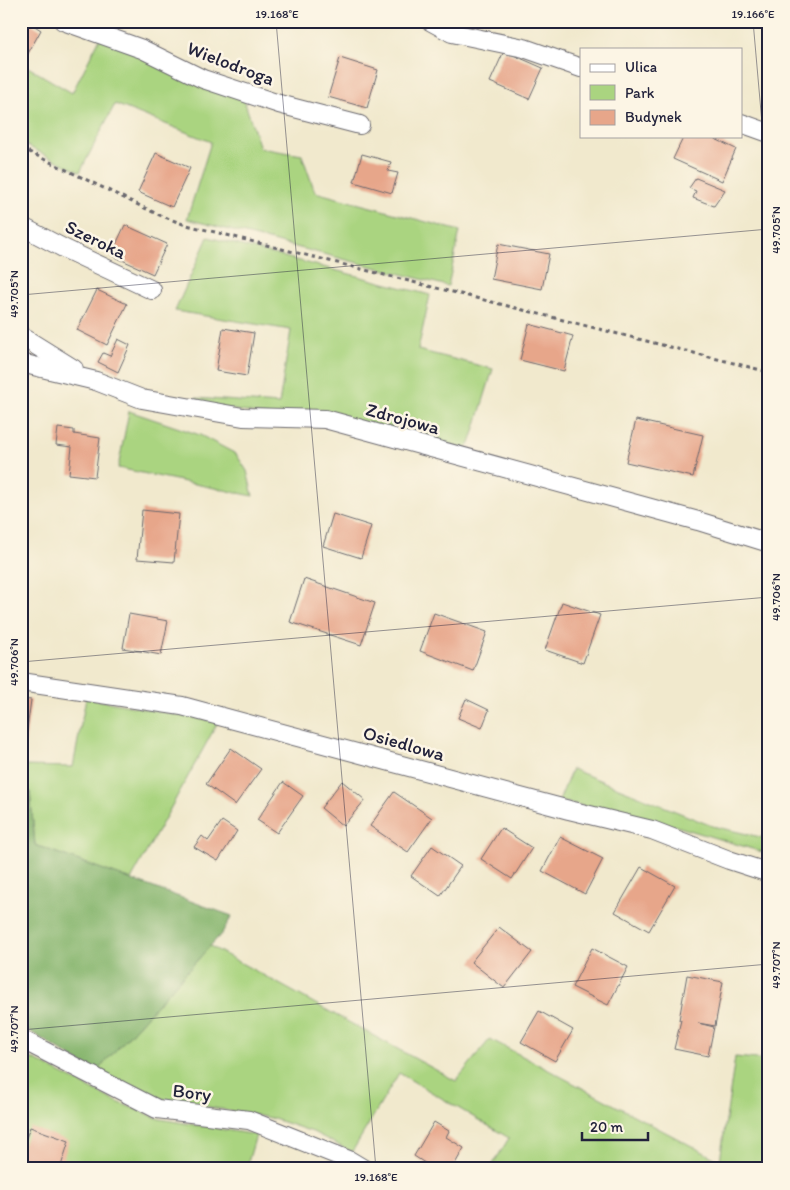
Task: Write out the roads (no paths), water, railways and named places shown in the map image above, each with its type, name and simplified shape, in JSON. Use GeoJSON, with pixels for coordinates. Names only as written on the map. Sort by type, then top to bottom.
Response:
{"type":"FeatureCollection","features":[{"type":"Feature","properties":{"kind":"street","name":"Wielodroga"},"geometry":{"type":"LineString","coordinates":[[63,21],[142,49],[203,79],[279,104],[360,125]]}},
{"type":"Feature","properties":{"kind":"street"},"geometry":{"type":"LineString","coordinates":[[430,21],[452,33],[524,48],[580,68]]}},
{"type":"Feature","properties":{"kind":"street"},"geometry":{"type":"LineString","coordinates":[[742,123],[769,133]]}},
{"type":"Feature","properties":{"kind":"street","name":"Szeroka"},"geometry":{"type":"LineString","coordinates":[[21,226],[152,290]]}},
{"type":"Feature","properties":{"kind":"street"},"geometry":{"type":"LineString","coordinates":[[21,336],[62,363],[96,381]]}},
{"type":"Feature","properties":{"kind":"street","name":"Zdrojowa"},"geometry":{"type":"LineString","coordinates":[[21,363],[96,381],[142,399],[234,416],[326,419],[698,521],[769,543]]}},
{"type":"Feature","properties":{"kind":"street","name":"Osiedlowa"},"geometry":{"type":"LineString","coordinates":[[21,682],[182,706],[652,830],[769,874]]}},
{"type":"Feature","properties":{"kind":"street","name":"Bory"},"geometry":{"type":"LineString","coordinates":[[21,1039],[157,1108],[249,1120],[349,1160],[364,1169]]}}]}
